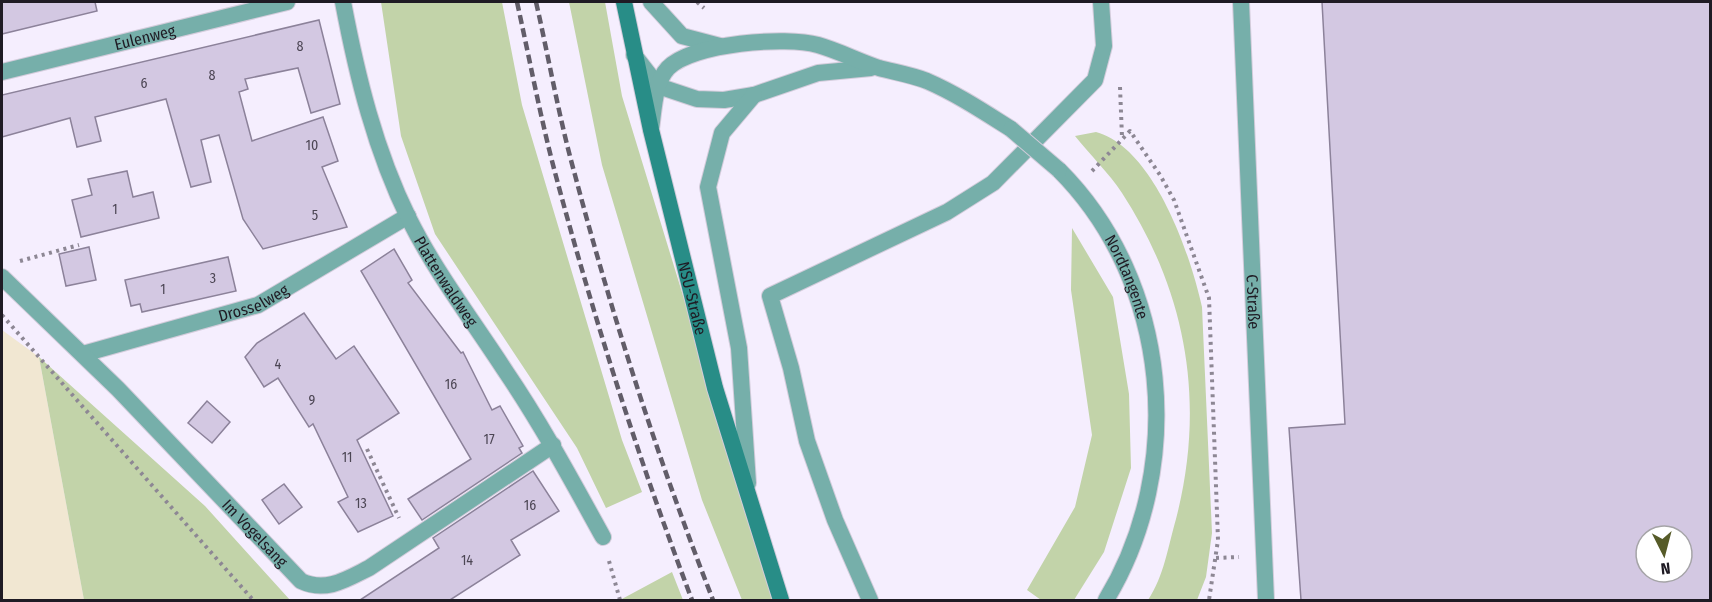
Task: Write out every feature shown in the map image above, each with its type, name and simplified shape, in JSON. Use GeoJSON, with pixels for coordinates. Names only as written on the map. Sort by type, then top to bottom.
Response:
{"type":"FeatureCollection","features":[{"type":"Feature","properties":{"kind":"main road","name":"NSU-Straße"},"geometry":{"type":"LineString","coordinates":[[624,2],[633,54],[715,388],[779,597]]}},
{"type":"Feature","properties":{"kind":"street","name":"Eulenweg"},"geometry":{"type":"LineString","coordinates":[[2,72],[287,2]]}},
{"type":"Feature","properties":{"kind":"street","name":"Plattenwaldweg"},"geometry":{"type":"LineString","coordinates":[[343,2],[355,66],[372,126],[408,216],[433,266],[553,445],[603,537]]}},
{"type":"Feature","properties":{"kind":"street"},"geometry":{"type":"LineString","coordinates":[[651,2],[682,36],[721,46]]}},
{"type":"Feature","properties":{"kind":"street"},"geometry":{"type":"LineString","coordinates":[[870,600],[835,520],[807,441],[791,368],[770,297],[948,212],[993,183],[1095,80],[1104,46],[1101,2]]}},
{"type":"Feature","properties":{"kind":"street","name":"C-Straße"},"geometry":{"type":"LineString","coordinates":[[1241,2],[1266,600]]}},
{"type":"Feature","properties":{"kind":"street","name":"Nordtangente"},"geometry":{"type":"LineString","coordinates":[[721,46],[749,42],[816,45],[878,67],[926,80],[1011,129],[1059,170],[1096,215],[1134,288],[1150,342],[1156,395],[1156,446],[1151,486],[1126,567],[1106,600]]}},
{"type":"Feature","properties":{"kind":"street"},"geometry":{"type":"LineString","coordinates":[[651,130],[658,86],[667,69],[682,58],[721,46]]}},
{"type":"Feature","properties":{"kind":"street"},"geometry":{"type":"LineString","coordinates":[[633,54],[658,86],[697,99],[724,100],[754,95],[818,73],[878,67]]}},
{"type":"Feature","properties":{"kind":"street"},"geometry":{"type":"LineString","coordinates":[[750,502],[739,348],[708,187],[722,133],[754,95]]}},
{"type":"Feature","properties":{"kind":"street","name":"Drosselweg"},"geometry":{"type":"LineString","coordinates":[[83,354],[258,305],[408,216]]}},
{"type":"Feature","properties":{"kind":"street","name":"Im Vogelsang"},"geometry":{"type":"LineString","coordinates":[[2,278],[83,354],[301,581],[312,586],[339,583],[369,568],[553,445]]}},
{"type":"Feature","properties":{"kind":"path"},"geometry":{"type":"LineString","coordinates":[[697,2],[704,8]]}},
{"type":"Feature","properties":{"kind":"path"},"geometry":{"type":"LineString","coordinates":[[1092,171],[1130,131],[1161,175],[1174,200],[1209,298],[1218,540],[1209,600]]}},
{"type":"Feature","properties":{"kind":"path"},"geometry":{"type":"LineString","coordinates":[[13,263],[79,245]]}},
{"type":"Feature","properties":{"kind":"path"},"geometry":{"type":"LineString","coordinates":[[2,315],[254,600]]}},
{"type":"Feature","properties":{"kind":"path"},"geometry":{"type":"LineString","coordinates":[[367,449],[409,541]]}},
{"type":"Feature","properties":{"kind":"path"},"geometry":{"type":"LineString","coordinates":[[603,537],[620,600]]}},
{"type":"Feature","properties":{"kind":"shaded area"},"geometry":{"type":"Polygon","coordinates":[[[2,330],[39,357],[84,600],[2,600],[2,330]]]}},
{"type":"Feature","properties":{"kind":"green space"},"geometry":{"type":"Polygon","coordinates":[[[381,2],[502,2],[522,105],[622,440],[642,492],[606,508],[577,448],[435,234],[401,136],[381,2]]]}},
{"type":"Feature","properties":{"kind":"green space"},"geometry":{"type":"Polygon","coordinates":[[[569,2],[605,2],[622,96],[776,600],[742,600],[702,500],[602,165],[569,2]]]}},
{"type":"Feature","properties":{"kind":"green space"},"geometry":{"type":"Polygon","coordinates":[[[1096,132],[1117,142],[1135,158],[1152,180],[1166,205],[1189,259],[1202,307],[1212,533],[1206,577],[1197,600],[1148,600],[1165,561],[1185,476],[1189,433],[1189,391],[1185,350],[1176,310],[1162,270],[1144,231],[1122,193],[1075,136],[1096,132]]]}},
{"type":"Feature","properties":{"kind":"green space"},"geometry":{"type":"Polygon","coordinates":[[[1072,228],[1113,297],[1129,394],[1131,468],[1104,552],[1074,600],[1041,600],[1027,590],[1075,507],[1092,435],[1071,290],[1072,228]]]}},
{"type":"Feature","properties":{"kind":"green space"},"geometry":{"type":"Polygon","coordinates":[[[39,357],[205,506],[290,600],[84,600],[39,357]]]}},
{"type":"Feature","properties":{"kind":"green space"},"geometry":{"type":"Polygon","coordinates":[[[672,572],[683,600],[620,600],[672,572]]]}},
{"type":"Feature","properties":{"kind":"building"},"geometry":{"type":"Polygon","coordinates":[[[2,2],[95,2],[97,11],[2,34],[2,2]]]}},
{"type":"Feature","properties":{"kind":"building"},"geometry":{"type":"Polygon","coordinates":[[[1322,2],[1710,2],[1710,600],[1301,600],[1289,428],[1345,424],[1322,2]]]}},
{"type":"Feature","properties":{"kind":"building"},"geometry":{"type":"Polygon","coordinates":[[[319,20],[340,104],[311,113],[298,68],[245,79],[248,89],[239,92],[252,141],[323,117],[338,161],[322,167],[347,227],[263,249],[243,219],[219,135],[201,140],[211,182],[191,187],[166,99],[95,117],[101,141],[77,147],[70,118],[2,137],[2,95],[319,20]]]}},
{"type":"Feature","properties":{"kind":"building"},"geometry":{"type":"Polygon","coordinates":[[[127,171],[133,197],[153,192],[159,218],[81,237],[72,200],[92,195],[88,179],[127,171]]]}},
{"type":"Feature","properties":{"kind":"building"},"geometry":{"type":"Polygon","coordinates":[[[89,247],[96,280],[66,286],[59,254],[89,247]]]}},
{"type":"Feature","properties":{"kind":"building"},"geometry":{"type":"Polygon","coordinates":[[[394,249],[412,280],[408,283],[461,353],[463,352],[492,410],[500,406],[523,446],[519,448],[522,453],[422,520],[408,499],[471,459],[361,271],[394,249]]]}},
{"type":"Feature","properties":{"kind":"building"},"geometry":{"type":"Polygon","coordinates":[[[228,257],[236,291],[142,312],[140,304],[131,306],[125,280],[228,257]]]}},
{"type":"Feature","properties":{"kind":"building"},"geometry":{"type":"Polygon","coordinates":[[[304,313],[336,359],[354,346],[399,413],[357,440],[393,516],[358,532],[338,502],[348,497],[313,424],[309,427],[278,378],[264,387],[245,357],[257,343],[304,313]]]}},
{"type":"Feature","properties":{"kind":"building"},"geometry":{"type":"Polygon","coordinates":[[[207,401],[230,422],[212,443],[188,423],[207,401]]]}},
{"type":"Feature","properties":{"kind":"building"},"geometry":{"type":"Polygon","coordinates":[[[533,471],[559,511],[511,540],[520,555],[450,600],[360,600],[439,548],[433,538],[533,471]]]}},
{"type":"Feature","properties":{"kind":"building"},"geometry":{"type":"Polygon","coordinates":[[[284,484],[302,507],[279,524],[262,500],[284,484]]]}},
{"type":"Feature","properties":{"kind":"railway"},"geometry":{"type":"LineString","coordinates":[[517,2],[551,158],[587,286],[636,444],[692,600]]}},
{"type":"Feature","properties":{"kind":"railway"},"geometry":{"type":"LineString","coordinates":[[536,2],[569,154],[605,283],[656,443],[713,600]]}}]}
